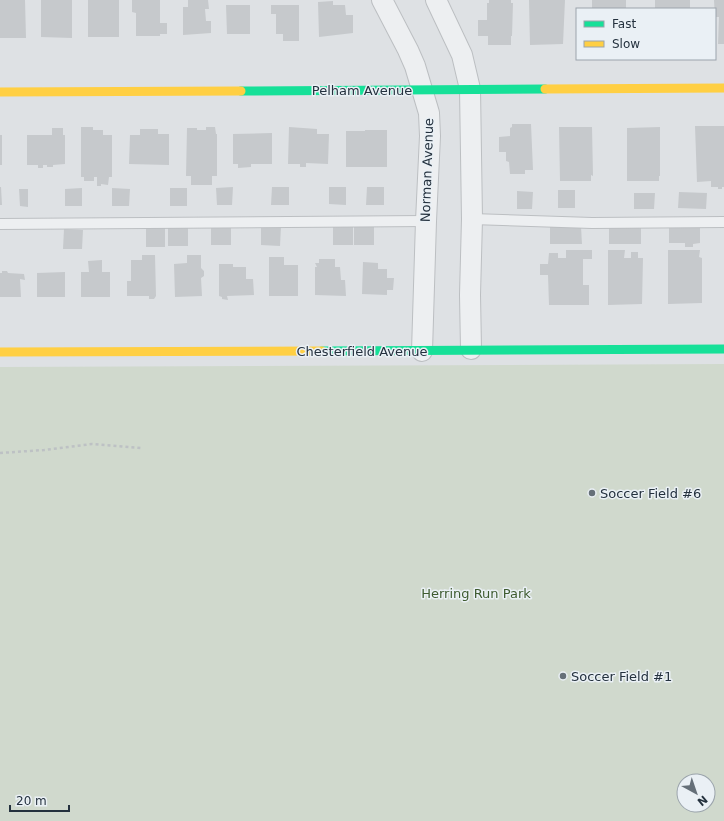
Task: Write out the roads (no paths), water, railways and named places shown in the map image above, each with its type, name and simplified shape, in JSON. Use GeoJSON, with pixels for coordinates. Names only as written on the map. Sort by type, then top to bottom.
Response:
{"type":"FeatureCollection","features":[{"type":"Feature","properties":{"kind":"street","name":"Norman Avenue"},"geometry":{"type":"LineString","coordinates":[[382,0],[408,50],[423,89],[429,113],[430,136],[422,350]]}},
{"type":"Feature","properties":{"kind":"street"},"geometry":{"type":"LineString","coordinates":[[436,0],[462,55],[470,89],[472,219],[470,295],[471,350]]}},
{"type":"Feature","properties":{"kind":"street","name":"Pelham Avenue"},"geometry":{"type":"LineString","coordinates":[[0,92],[724,88]]}},
{"type":"Feature","properties":{"kind":"street","name":"Chesterfield Avenue"},"geometry":{"type":"LineString","coordinates":[[0,352],[724,349]]}},
{"type":"Feature","properties":{"kind":"lane"},"geometry":{"type":"LineString","coordinates":[[472,219],[592,223],[724,222]]}},
{"type":"Feature","properties":{"kind":"lane"},"geometry":{"type":"LineString","coordinates":[[0,224],[426,221]]}},
{"type":"Feature","properties":{"kind":"place","name":"Soccer Field #6"},"geometry":{"type":"Point","coordinates":[592,493]}},
{"type":"Feature","properties":{"kind":"place","name":"Soccer Field #1"},"geometry":{"type":"Point","coordinates":[563,676]}},
{"type":"Feature","properties":{"kind":"park label","name":"Herring Run Park"},"geometry":{"type":"Point","coordinates":[476,593]}}]}
